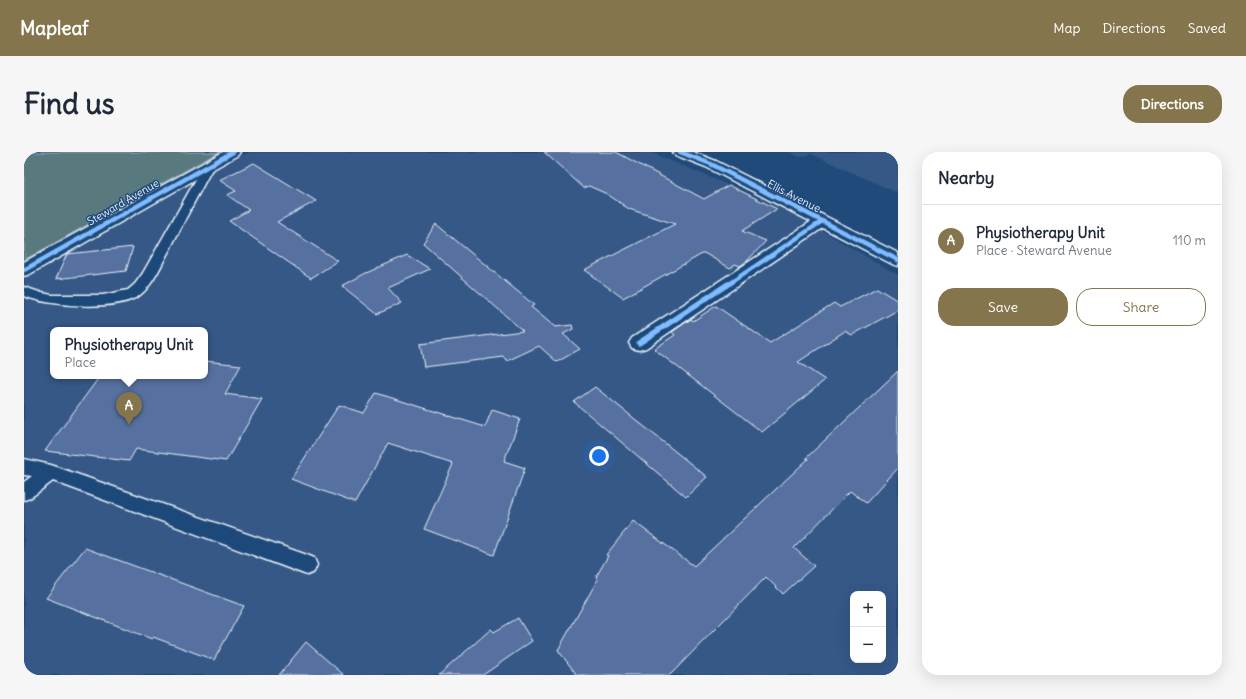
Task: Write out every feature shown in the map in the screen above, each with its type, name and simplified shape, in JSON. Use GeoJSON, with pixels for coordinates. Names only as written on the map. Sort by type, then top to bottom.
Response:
{"type":"FeatureCollection","features":[{"type":"Feature","properties":{"kind":"street","name":"Steward Avenue"},"geometry":{"type":"LineString","coordinates":[[24,270],[233,152]]}},
{"type":"Feature","properties":{"kind":"street","name":"Ellis Avenue"},"geometry":{"type":"LineString","coordinates":[[680,152],[711,164],[821,222],[898,260]]}},
{"type":"Feature","properties":{"kind":"street"},"geometry":{"type":"LineString","coordinates":[[638,343],[821,222]]}},
{"type":"Feature","properties":{"kind":"lane"},"geometry":{"type":"LineString","coordinates":[[24,291],[42,298],[57,300],[120,299],[133,293],[143,285],[149,275],[209,165]]}},
{"type":"Feature","properties":{"kind":"lane"},"geometry":{"type":"LineString","coordinates":[[24,467],[52,473],[307,565]]}},
{"type":"Feature","properties":{"kind":"lane"},"geometry":{"type":"LineString","coordinates":[[24,492],[52,473]]}},
{"type":"Feature","properties":{"kind":"shaded area"},"geometry":{"type":"Polygon","coordinates":[[[250,152],[650,152],[783,208],[898,275],[898,675],[24,675],[24,278],[219,165],[250,152]]]}},
{"type":"Feature","properties":{"kind":"shaded area"},"geometry":{"type":"Polygon","coordinates":[[[788,152],[898,152],[898,190],[895,192],[811,154],[800,157],[788,152]]]}},
{"type":"Feature","properties":{"kind":"green space"},"geometry":{"type":"Polygon","coordinates":[[[24,152],[219,152],[24,260],[24,152]]]}},
{"type":"Feature","properties":{"kind":"building"},"geometry":{"type":"Polygon","coordinates":[[[544,152],[616,152],[704,199],[729,185],[777,209],[742,231],[766,241],[747,261],[740,266],[735,264],[730,268],[704,253],[623,298],[584,270],[675,224],[629,209],[607,194],[589,186],[584,188],[544,152]]]}},
{"type":"Feature","properties":{"kind":"building"},"geometry":{"type":"Polygon","coordinates":[[[254,163],[316,201],[277,222],[338,261],[311,278],[229,221],[249,210],[227,195],[236,191],[219,180],[254,163]]]}},
{"type":"Feature","properties":{"kind":"building"},"geometry":{"type":"Polygon","coordinates":[[[436,224],[534,305],[531,307],[555,327],[572,325],[573,329],[563,334],[580,349],[557,362],[539,346],[507,361],[504,357],[424,367],[420,344],[523,331],[423,243],[436,224]]]}},
{"type":"Feature","properties":{"kind":"building"},"geometry":{"type":"Polygon","coordinates":[[[133,247],[126,271],[56,279],[67,254],[133,247]]]}},
{"type":"Feature","properties":{"kind":"building"},"geometry":{"type":"Polygon","coordinates":[[[407,255],[430,269],[388,288],[402,303],[377,314],[342,286],[364,274],[407,255]]]}},
{"type":"Feature","properties":{"kind":"building"},"geometry":{"type":"Polygon","coordinates":[[[877,288],[898,301],[898,310],[852,335],[845,331],[798,362],[825,380],[762,432],[654,349],[675,335],[672,332],[691,319],[693,321],[716,306],[770,343],[834,303],[840,307],[877,288]]]}},
{"type":"Feature","properties":{"kind":"building"},"geometry":{"type":"Polygon","coordinates":[[[208,361],[241,365],[225,394],[262,399],[226,461],[136,449],[129,461],[45,451],[98,379],[208,379],[208,361]]]}},
{"type":"Feature","properties":{"kind":"building"},"geometry":{"type":"Polygon","coordinates":[[[898,371],[898,468],[866,503],[850,491],[794,548],[814,566],[783,594],[766,577],[670,675],[577,675],[558,650],[598,579],[596,577],[608,556],[606,555],[633,521],[694,566],[808,459],[806,458],[898,371]]]}},
{"type":"Feature","properties":{"kind":"building"},"geometry":{"type":"Polygon","coordinates":[[[595,387],[707,477],[686,497],[574,402],[595,387]]]}},
{"type":"Feature","properties":{"kind":"building"},"geometry":{"type":"Polygon","coordinates":[[[376,393],[485,427],[492,410],[520,419],[504,461],[525,468],[494,555],[424,529],[453,464],[388,443],[355,503],[291,479],[339,405],[364,413],[376,393]]]}},
{"type":"Feature","properties":{"kind":"building"},"geometry":{"type":"Polygon","coordinates":[[[85,548],[244,606],[214,660],[153,637],[152,639],[46,598],[85,548]]]}},
{"type":"Feature","properties":{"kind":"building"},"geometry":{"type":"Polygon","coordinates":[[[518,618],[532,641],[483,675],[439,675],[491,629],[494,632],[518,618]]]}},
{"type":"Feature","properties":{"kind":"building"},"geometry":{"type":"Polygon","coordinates":[[[306,642],[344,675],[279,675],[306,642]]]}},
{"type":"Feature","properties":{"kind":"cycle path"},"geometry":{"type":"LineString","coordinates":[[24,270],[233,152]]}},
{"type":"Feature","properties":{"kind":"cycle path"},"geometry":{"type":"LineString","coordinates":[[680,152],[711,164],[898,260]]}},
{"type":"Feature","properties":{"kind":"cycle path"},"geometry":{"type":"LineString","coordinates":[[639,343],[821,222]]}},
{"type":"Feature","properties":{"kind":"place","name":"Physiotherapy Unit"},"geometry":{"type":"Point","coordinates":[129,425]}}]}
